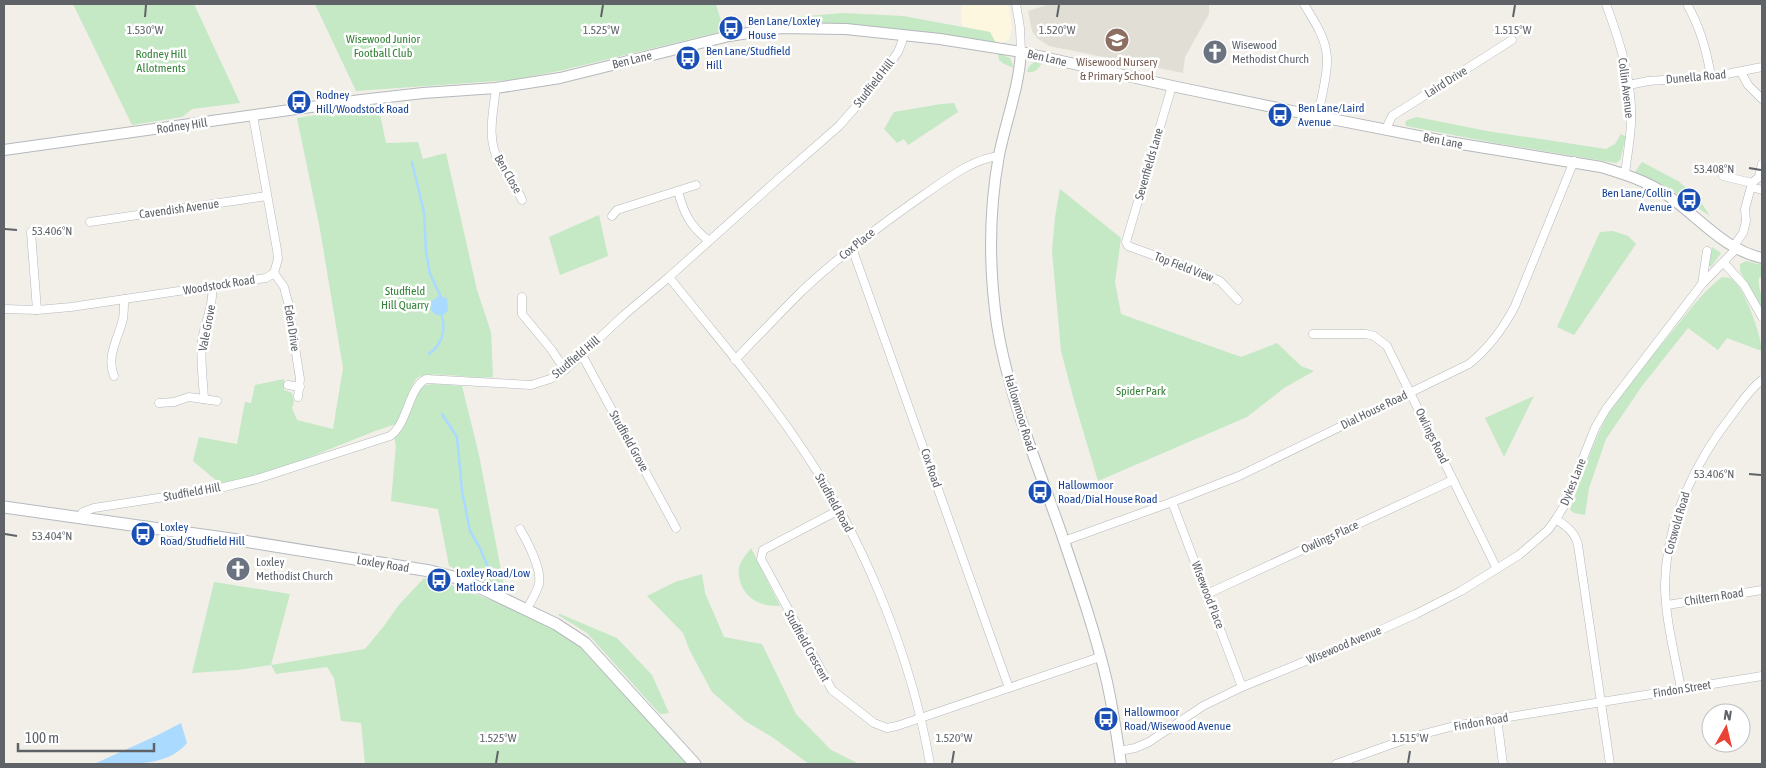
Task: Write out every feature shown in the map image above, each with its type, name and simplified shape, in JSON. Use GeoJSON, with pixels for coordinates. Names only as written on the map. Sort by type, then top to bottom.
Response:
{"type":"FeatureCollection","features":[{"type":"Feature","properties":{"kind":"main road","name":"Loxley Road"},"geometry":{"type":"LineString","coordinates":[[4,507],[231,539],[430,571],[457,578],[527,609],[556,624],[585,643],[695,764]]}},
{"type":"Feature","properties":{"kind":"street"},"geometry":{"type":"LineString","coordinates":[[1016,4],[1021,52]]}},
{"type":"Feature","properties":{"kind":"street"},"geometry":{"type":"LineString","coordinates":[[1304,4],[1319,30],[1327,52],[1327,63],[1318,116]]}},
{"type":"Feature","properties":{"kind":"street","name":"Collin Avenue"},"geometry":{"type":"LineString","coordinates":[[1606,4],[1618,38],[1629,85],[1631,125],[1625,174]]}},
{"type":"Feature","properties":{"kind":"street"},"geometry":{"type":"LineString","coordinates":[[1688,6],[1696,19],[1702,36],[1711,77]]}},
{"type":"Feature","properties":{"kind":"street","name":"Ben Lane"},"geometry":{"type":"LineString","coordinates":[[361,100],[422,93],[496,88],[560,78],[729,36],[765,30],[822,28],[903,35],[1021,52],[1172,86],[1386,130],[1505,152],[1574,161],[1625,174],[1666,194],[1734,248],[1762,258]]}},
{"type":"Feature","properties":{"kind":"street","name":"Studfield Hill"},"geometry":{"type":"LineString","coordinates":[[79,518],[83,512],[94,508],[216,489],[257,480],[390,436],[399,427],[415,392],[422,381],[426,379],[531,385],[550,379],[565,370],[624,315],[839,126],[868,93],[898,52],[903,35]]}},
{"type":"Feature","properties":{"kind":"street","name":"Laird Drive"},"geometry":{"type":"LineString","coordinates":[[1386,130],[1392,116],[1512,40]]}},
{"type":"Feature","properties":{"kind":"street","name":"Hallowmoor Road"},"geometry":{"type":"LineString","coordinates":[[1021,52],[1019,72],[999,156],[992,219],[993,289],[997,325],[1008,374],[1026,437],[1064,541],[1092,627],[1109,690],[1121,764]]}},
{"type":"Feature","properties":{"kind":"street","name":"Dunella Road"},"geometry":{"type":"LineString","coordinates":[[1629,85],[1648,81],[1711,77],[1762,67]]}},
{"type":"Feature","properties":{"kind":"street"},"geometry":{"type":"LineString","coordinates":[[1741,72],[1748,85],[1762,100]]}},
{"type":"Feature","properties":{"kind":"street","name":"Sevenfields Lane"},"geometry":{"type":"LineString","coordinates":[[1126,242],[1172,86]]}},
{"type":"Feature","properties":{"kind":"street","name":"Ben Close"},"geometry":{"type":"LineString","coordinates":[[496,88],[492,142],[500,165],[518,189],[522,200]]}},
{"type":"Feature","properties":{"kind":"street","name":"Rodney Hill"},"geometry":{"type":"LineString","coordinates":[[4,150],[361,100]]}},
{"type":"Feature","properties":{"kind":"street"},"geometry":{"type":"LineString","coordinates":[[253,116],[278,259],[274,273]]}},
{"type":"Feature","properties":{"kind":"street","name":"Cox Place"},"geometry":{"type":"LineString","coordinates":[[735,360],[802,291],[892,217],[979,160],[999,156]]}},
{"type":"Feature","properties":{"kind":"street","name":"Dial House Road"},"geometry":{"type":"LineString","coordinates":[[1064,541],[1239,476],[1469,364],[1484,352],[1498,335],[1515,306],[1574,161]]}},
{"type":"Feature","properties":{"kind":"street","name":"Dykes Lane"},"geometry":{"type":"LineString","coordinates":[[1610,764],[1576,537],[1572,531],[1556,519],[1564,506],[1595,428],[1606,409],[1702,284],[1724,262],[1743,233],[1746,221],[1745,209],[1751,185],[1759,178],[1762,164]]}},
{"type":"Feature","properties":{"kind":"street"},"geometry":{"type":"LineString","coordinates":[[1723,176],[1762,190]]}},
{"type":"Feature","properties":{"kind":"street"},"geometry":{"type":"LineString","coordinates":[[612,216],[617,210],[696,185]]}},
{"type":"Feature","properties":{"kind":"street"},"geometry":{"type":"LineString","coordinates":[[678,191],[683,211],[700,234],[709,241]]}},
{"type":"Feature","properties":{"kind":"street","name":"Cavendish Avenue"},"geometry":{"type":"LineString","coordinates":[[90,222],[267,196]]}},
{"type":"Feature","properties":{"kind":"street"},"geometry":{"type":"LineString","coordinates":[[31,232],[37,310]]}},
{"type":"Feature","properties":{"kind":"street","name":"Top Field View"},"geometry":{"type":"LineString","coordinates":[[1126,242],[1128,246],[1220,281],[1238,300]]}},
{"type":"Feature","properties":{"kind":"street","name":"Cox Road"},"geometry":{"type":"LineString","coordinates":[[852,248],[1009,688]]}},
{"type":"Feature","properties":{"kind":"street","name":"Dykes Lane"},"geometry":{"type":"LineString","coordinates":[[1702,284],[1707,251]]}},
{"type":"Feature","properties":{"kind":"street"},"geometry":{"type":"LineString","coordinates":[[1724,262],[1744,285],[1762,317]]}},
{"type":"Feature","properties":{"kind":"street","name":"Woodstock Road"},"geometry":{"type":"LineString","coordinates":[[4,309],[37,310],[124,300],[266,278],[274,273]]}},
{"type":"Feature","properties":{"kind":"street","name":"Eden Drive"},"geometry":{"type":"LineString","coordinates":[[274,273],[284,286],[286,294],[299,370],[300,387],[298,397]]}},
{"type":"Feature","properties":{"kind":"street","name":"Studfield Road"},"geometry":{"type":"LineString","coordinates":[[669,277],[797,441],[839,510],[857,544],[884,605],[911,684],[930,764]]}},
{"type":"Feature","properties":{"kind":"street","name":"Vale Grove"},"geometry":{"type":"LineString","coordinates":[[204,399],[201,353],[212,301],[212,286]]}},
{"type":"Feature","properties":{"kind":"street"},"geometry":{"type":"LineString","coordinates":[[522,297],[522,314],[551,349],[565,370]]}},
{"type":"Feature","properties":{"kind":"street"},"geometry":{"type":"LineString","coordinates":[[114,376],[110,362],[123,318],[124,300]]}},
{"type":"Feature","properties":{"kind":"street","name":"Owlings Road"},"geometry":{"type":"LineString","coordinates":[[1313,334],[1366,334],[1374,336],[1387,346],[1498,569]]}},
{"type":"Feature","properties":{"kind":"street","name":"Studfield Grove"},"geometry":{"type":"LineString","coordinates":[[582,355],[676,528]]}},
{"type":"Feature","properties":{"kind":"street","name":"Cotswold Road"},"geometry":{"type":"LineString","coordinates":[[1681,689],[1666,605],[1666,567],[1670,539],[1687,488],[1713,440],[1750,392],[1762,380]]}},
{"type":"Feature","properties":{"kind":"street"},"geometry":{"type":"LineString","coordinates":[[288,385],[300,387]]}},
{"type":"Feature","properties":{"kind":"street"},"geometry":{"type":"LineString","coordinates":[[159,402],[174,402],[188,397],[216,401]]}},
{"type":"Feature","properties":{"kind":"street","name":"Owlings Place"},"geometry":{"type":"LineString","coordinates":[[1208,594],[1453,480]]}},
{"type":"Feature","properties":{"kind":"street","name":"Wisewood Place"},"geometry":{"type":"LineString","coordinates":[[1172,502],[1242,687]]}},
{"type":"Feature","properties":{"kind":"street","name":"Studfield Crescent"},"geometry":{"type":"LineString","coordinates":[[839,510],[763,550],[761,559],[827,683],[836,694],[880,727],[887,728],[920,718],[1100,657]]}},
{"type":"Feature","properties":{"kind":"street","name":"Wisewood Avenue"},"geometry":{"type":"LineString","coordinates":[[1119,751],[1149,742],[1203,706],[1242,687],[1365,637],[1453,595],[1519,555],[1536,541],[1556,519]]}},
{"type":"Feature","properties":{"kind":"street"},"geometry":{"type":"LineString","coordinates":[[520,529],[528,542],[539,575],[539,584],[527,609]]}},
{"type":"Feature","properties":{"kind":"street","name":"Chiltern Road"},"geometry":{"type":"LineString","coordinates":[[1666,605],[1762,590]]}},
{"type":"Feature","properties":{"kind":"street","name":"Findon Street"},"geometry":{"type":"LineString","coordinates":[[1602,701],[1762,676]]}},
{"type":"Feature","properties":{"kind":"street","name":"Findon Road"},"geometry":{"type":"LineString","coordinates":[[1336,764],[1412,737],[1454,726],[1602,701]]}},
{"type":"Feature","properties":{"kind":"street"},"geometry":{"type":"LineString","coordinates":[[1497,718],[1503,764]]}},
{"type":"Feature","properties":{"kind":"shaded area"},"geometry":{"type":"Polygon","coordinates":[[[961,4],[1008,4],[1012,27],[1009,40],[997,45],[990,32],[962,26],[961,4]]]}},
{"type":"Feature","properties":{"kind":"shaded area","name":"Wisewood Nursery & Primary School"},"geometry":{"type":"Polygon","coordinates":[[[1050,4],[1209,4],[1209,14],[1185,57],[1183,73],[1049,46],[1037,38],[1032,31],[1028,11],[1050,4]]]}},
{"type":"Feature","properties":{"kind":"green space","name":"Rodney Hill Allotments"},"geometry":{"type":"Polygon","coordinates":[[[73,4],[194,4],[240,103],[192,109],[182,117],[132,125],[73,4]]]}},
{"type":"Feature","properties":{"kind":"green space","name":"Wisewood Junior Football Club"},"geometry":{"type":"Polygon","coordinates":[[[315,4],[716,4],[724,31],[559,71],[511,80],[356,91],[315,4]]]}},
{"type":"Feature","properties":{"kind":"green space"},"geometry":{"type":"Polygon","coordinates":[[[843,13],[903,16],[990,32],[997,45],[982,40],[897,29],[802,23],[781,25],[783,18],[843,13]]]}},
{"type":"Feature","properties":{"kind":"green space"},"geometry":{"type":"Polygon","coordinates":[[[998,53],[1010,58],[1014,68],[999,60],[998,53]]]}},
{"type":"Feature","properties":{"kind":"green space"},"geometry":{"type":"Polygon","coordinates":[[[1042,60],[1037,69],[1033,72],[1027,72],[1032,63],[1042,60]]]}},
{"type":"Feature","properties":{"kind":"green space"},"geometry":{"type":"Polygon","coordinates":[[[954,103],[958,112],[908,145],[904,139],[897,143],[884,129],[894,112],[954,103]]]}},
{"type":"Feature","properties":{"kind":"green space","name":"Studfield Hill Quarry"},"geometry":{"type":"Polygon","coordinates":[[[378,105],[386,143],[418,142],[423,159],[446,153],[477,290],[491,332],[493,377],[422,375],[415,381],[396,424],[290,465],[223,484],[218,482],[193,461],[199,437],[237,444],[245,402],[251,403],[255,385],[284,379],[284,390],[292,393],[294,402],[292,408],[297,420],[333,429],[343,368],[320,229],[297,118],[378,105]]]}},
{"type":"Feature","properties":{"kind":"green space"},"geometry":{"type":"Polygon","coordinates":[[[1417,117],[1487,131],[1606,149],[1615,144],[1621,134],[1626,137],[1620,160],[1616,163],[1406,126],[1407,120],[1417,117]]]}},
{"type":"Feature","properties":{"kind":"green space"},"geometry":{"type":"Polygon","coordinates":[[[1642,162],[1678,181],[1699,199],[1710,216],[1665,186],[1635,172],[1642,162]]]}},
{"type":"Feature","properties":{"kind":"green space","name":"Spider Park"},"geometry":{"type":"Polygon","coordinates":[[[1060,189],[1121,238],[1115,282],[1121,314],[1241,357],[1277,343],[1301,366],[1314,371],[1284,388],[1247,417],[1098,481],[1061,351],[1052,251],[1060,189]]]}},
{"type":"Feature","properties":{"kind":"green space"},"geometry":{"type":"Polygon","coordinates":[[[599,215],[608,256],[560,275],[549,237],[599,215]]]}},
{"type":"Feature","properties":{"kind":"green space"},"geometry":{"type":"Polygon","coordinates":[[[1613,231],[1628,236],[1636,244],[1574,335],[1557,327],[1600,232],[1613,231]]]}},
{"type":"Feature","properties":{"kind":"green space"},"geometry":{"type":"Polygon","coordinates":[[[1712,247],[1721,253],[1711,267],[1709,265],[1712,247]]]}},
{"type":"Feature","properties":{"kind":"green space"},"geometry":{"type":"Polygon","coordinates":[[[1746,261],[1762,265],[1762,276],[1759,278],[1759,281],[1762,308],[1740,271],[1740,264],[1746,261]]]}},
{"type":"Feature","properties":{"kind":"green space"},"geometry":{"type":"Polygon","coordinates":[[[1722,277],[1730,278],[1741,291],[1759,334],[1762,351],[1727,338],[1718,350],[1688,328],[1642,386],[1606,439],[1589,488],[1585,515],[1574,513],[1570,510],[1586,463],[1606,418],[1620,395],[1695,303],[1722,277]]]}},
{"type":"Feature","properties":{"kind":"green space"},"geometry":{"type":"Polygon","coordinates":[[[433,384],[462,386],[479,455],[505,591],[449,566],[438,509],[391,501],[396,445],[394,437],[421,388],[433,384]]]}},
{"type":"Feature","properties":{"kind":"green space"},"geometry":{"type":"Polygon","coordinates":[[[1534,396],[1504,457],[1485,418],[1534,396]]]}},
{"type":"Feature","properties":{"kind":"green space"},"geometry":{"type":"Polygon","coordinates":[[[751,548],[780,606],[767,605],[755,601],[747,594],[741,584],[739,568],[742,560],[751,548]]]}},
{"type":"Feature","properties":{"kind":"green space"},"geometry":{"type":"Polygon","coordinates":[[[702,574],[705,593],[724,637],[762,644],[796,714],[831,750],[859,764],[809,764],[772,737],[745,721],[712,692],[690,651],[683,633],[647,596],[675,582],[702,574]]]}},
{"type":"Feature","properties":{"kind":"green space"},"geometry":{"type":"Polygon","coordinates":[[[424,578],[449,584],[499,603],[546,624],[581,647],[648,719],[686,764],[365,764],[361,723],[341,721],[334,678],[327,667],[276,674],[271,665],[365,649],[398,606],[424,578]]]}},
{"type":"Feature","properties":{"kind":"green space"},"geometry":{"type":"Polygon","coordinates":[[[214,582],[290,594],[271,665],[237,670],[192,673],[214,582]]]}},
{"type":"Feature","properties":{"kind":"green space"},"geometry":{"type":"Polygon","coordinates":[[[560,614],[617,638],[652,675],[669,713],[660,714],[587,633],[558,615],[560,614]]]}},
{"type":"Feature","properties":{"kind":"water"},"geometry":{"type":"Polygon","coordinates":[[[440,295],[447,299],[448,311],[442,316],[434,314],[430,308],[432,301],[440,295]]]}},
{"type":"Feature","properties":{"kind":"water"},"geometry":{"type":"Polygon","coordinates":[[[181,723],[187,743],[179,751],[168,757],[145,763],[94,764],[158,735],[181,723]]]}},
{"type":"Feature","properties":{"kind":"waterway"},"geometry":{"type":"LineString","coordinates":[[412,162],[424,212],[426,252],[430,274],[440,295]]}},
{"type":"Feature","properties":{"kind":"waterway"},"geometry":{"type":"LineString","coordinates":[[429,354],[442,337],[442,316]]}},
{"type":"Feature","properties":{"kind":"waterway"},"geometry":{"type":"LineString","coordinates":[[442,414],[457,437],[462,491],[470,531],[479,546],[491,574]]}},
{"type":"Feature","properties":{"kind":"place","name":"Ben Lane/Loxley House"},"geometry":{"type":"Point","coordinates":[731,28]}},
{"type":"Feature","properties":{"kind":"place","name":"Wisewood Nursery & Primary School"},"geometry":{"type":"Point","coordinates":[1117,40]}},
{"type":"Feature","properties":{"kind":"place","name":"Wisewood Methodist Church"},"geometry":{"type":"Point","coordinates":[1215,52]}},
{"type":"Feature","properties":{"kind":"place","name":"Ben Lane/Studfield Hill"},"geometry":{"type":"Point","coordinates":[688,58]}},
{"type":"Feature","properties":{"kind":"place","name":"Rodney Hill/Woodstock Road"},"geometry":{"type":"Point","coordinates":[299,102]}},
{"type":"Feature","properties":{"kind":"place","name":"Ben Lane/Laird Avenue"},"geometry":{"type":"Point","coordinates":[1280,115]}},
{"type":"Feature","properties":{"kind":"place","name":"Ben Lane/Collin Avenue"},"geometry":{"type":"Point","coordinates":[1689,200]}},
{"type":"Feature","properties":{"kind":"place","name":"Hallowmoor Road/Dial House Road"},"geometry":{"type":"Point","coordinates":[1040,492]}},
{"type":"Feature","properties":{"kind":"place","name":"Loxley Road/Studfield Hill"},"geometry":{"type":"Point","coordinates":[143,534]}},
{"type":"Feature","properties":{"kind":"place","name":"Loxley Methodist Church"},"geometry":{"type":"Point","coordinates":[238,569]}},
{"type":"Feature","properties":{"kind":"place","name":"Loxley Road/Low Matlock Lane"},"geometry":{"type":"Point","coordinates":[439,580]}},
{"type":"Feature","properties":{"kind":"place","name":"Hallowmoor Road/Wisewood Avenue"},"geometry":{"type":"Point","coordinates":[1106,719]}}]}
